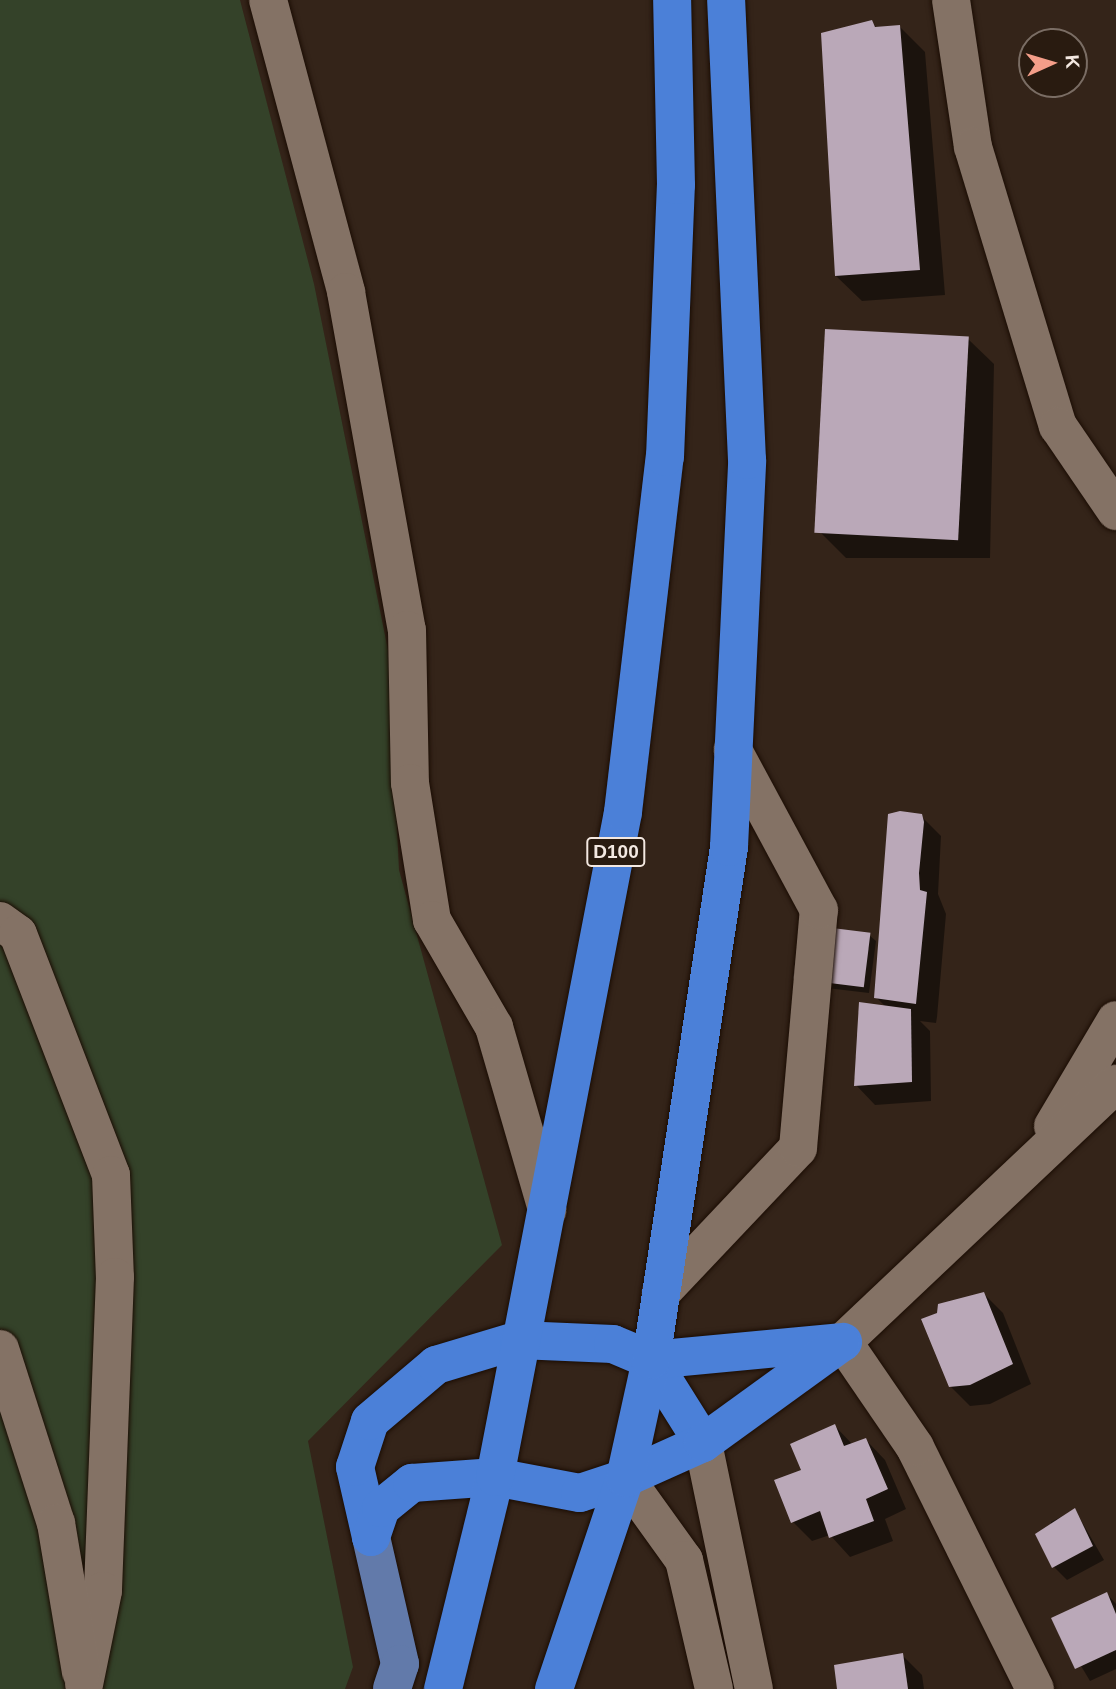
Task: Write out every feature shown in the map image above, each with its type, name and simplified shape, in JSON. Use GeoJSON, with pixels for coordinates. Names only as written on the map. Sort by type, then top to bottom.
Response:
{"type":"FeatureCollection","features":[{"type":"Feature","properties":{"kind":"highway","name":"D100"},"geometry":{"type":"LineString","coordinates":[[443,1689],[495,1477],[519,1340],[547,1210],[623,812],[665,457],[676,185],[672,0]]}},
{"type":"Feature","properties":{"kind":"highway"},"geometry":{"type":"LineString","coordinates":[[554,1689],[625,1478],[651,1360],[729,847],[747,460],[726,0]]}},
{"type":"Feature","properties":{"kind":"highway"},"geometry":{"type":"LineString","coordinates":[[371,1538],[355,1466],[370,1420],[436,1365],[519,1340],[612,1344],[651,1360],[843,1342]]}},
{"type":"Feature","properties":{"kind":"highway"},"geometry":{"type":"LineString","coordinates":[[371,1538],[381,1508],[412,1482],[495,1477],[580,1493],[625,1478],[703,1443],[843,1342]]}},
{"type":"Feature","properties":{"kind":"highway"},"geometry":{"type":"LineString","coordinates":[[651,1360],[703,1443]]}},
{"type":"Feature","properties":{"kind":"main road"},"geometry":{"type":"LineString","coordinates":[[371,1538],[400,1664],[392,1689]]}},
{"type":"Feature","properties":{"kind":"street"},"geometry":{"type":"LineString","coordinates":[[268,0],[346,292],[405,616],[410,783],[432,920],[494,1027],[547,1210]]}},
{"type":"Feature","properties":{"kind":"street"},"geometry":{"type":"LineString","coordinates":[[951,0],[973,147],[1058,426],[1116,511]]}},
{"type":"Feature","properties":{"kind":"street"},"geometry":{"type":"LineString","coordinates":[[661,1293],[798,1148],[819,910],[733,750]]}},
{"type":"Feature","properties":{"kind":"street"},"geometry":{"type":"LineString","coordinates":[[0,921],[18,934],[111,1175],[115,1277],[103,1591],[85,1686]]}},
{"type":"Feature","properties":{"kind":"street"},"geometry":{"type":"LineString","coordinates":[[1030,1164],[1116,1020]]}},
{"type":"Feature","properties":{"kind":"street"},"geometry":{"type":"LineString","coordinates":[[1035,1689],[915,1447],[843,1342],[1116,1084]]}},
{"type":"Feature","properties":{"kind":"street"},"geometry":{"type":"LineString","coordinates":[[0,1349],[56,1523],[85,1686]]}},
{"type":"Feature","properties":{"kind":"street"},"geometry":{"type":"LineString","coordinates":[[703,1443],[754,1689]]}},
{"type":"Feature","properties":{"kind":"street"},"geometry":{"type":"LineString","coordinates":[[625,1478],[684,1560],[714,1689]]}},
{"type":"Feature","properties":{"kind":"green space"},"geometry":{"type":"Polygon","coordinates":[[[0,0],[240,0],[314,284],[389,655],[399,870],[502,1245],[308,1441],[353,1667],[345,1689],[0,1689],[0,0]]]}},
{"type":"Feature","properties":{"kind":"building"},"geometry":{"type":"Polygon","coordinates":[[[872,20],[875,27],[900,25],[920,270],[835,276],[821,33],[872,20]]]}},
{"type":"Feature","properties":{"kind":"building"},"geometry":{"type":"Polygon","coordinates":[[[825,329],[969,337],[958,540],[814,533],[825,329]]]}},
{"type":"Feature","properties":{"kind":"building"},"geometry":{"type":"Polygon","coordinates":[[[900,811],[922,814],[924,822],[919,873],[920,890],[927,892],[916,1004],[874,998],[888,814],[900,811]]]}},
{"type":"Feature","properties":{"kind":"building"},"geometry":{"type":"Polygon","coordinates":[[[800,924],[870,933],[864,987],[793,979],[800,924]]]}},
{"type":"Feature","properties":{"kind":"building"},"geometry":{"type":"Polygon","coordinates":[[[859,1002],[911,1009],[912,1082],[854,1086],[859,1002]]]}},
{"type":"Feature","properties":{"kind":"building"},"geometry":{"type":"Polygon","coordinates":[[[984,1292],[1013,1364],[970,1385],[949,1387],[921,1319],[937,1313],[938,1304],[984,1292]]]}},
{"type":"Feature","properties":{"kind":"building"},"geometry":{"type":"Polygon","coordinates":[[[835,1424],[844,1446],[866,1438],[888,1489],[866,1499],[874,1521],[829,1538],[820,1511],[791,1523],[774,1480],[801,1470],[790,1444],[835,1424]]]}},
{"type":"Feature","properties":{"kind":"building"},"geometry":{"type":"Polygon","coordinates":[[[1075,1508],[1093,1546],[1052,1568],[1035,1534],[1075,1508]]]}},
{"type":"Feature","properties":{"kind":"building"},"geometry":{"type":"Polygon","coordinates":[[[1107,1592],[1116,1614],[1116,1650],[1075,1669],[1051,1618],[1107,1592]]]}},
{"type":"Feature","properties":{"kind":"building"},"geometry":{"type":"Polygon","coordinates":[[[903,1653],[908,1689],[837,1689],[834,1665],[903,1653]]]}}]}
